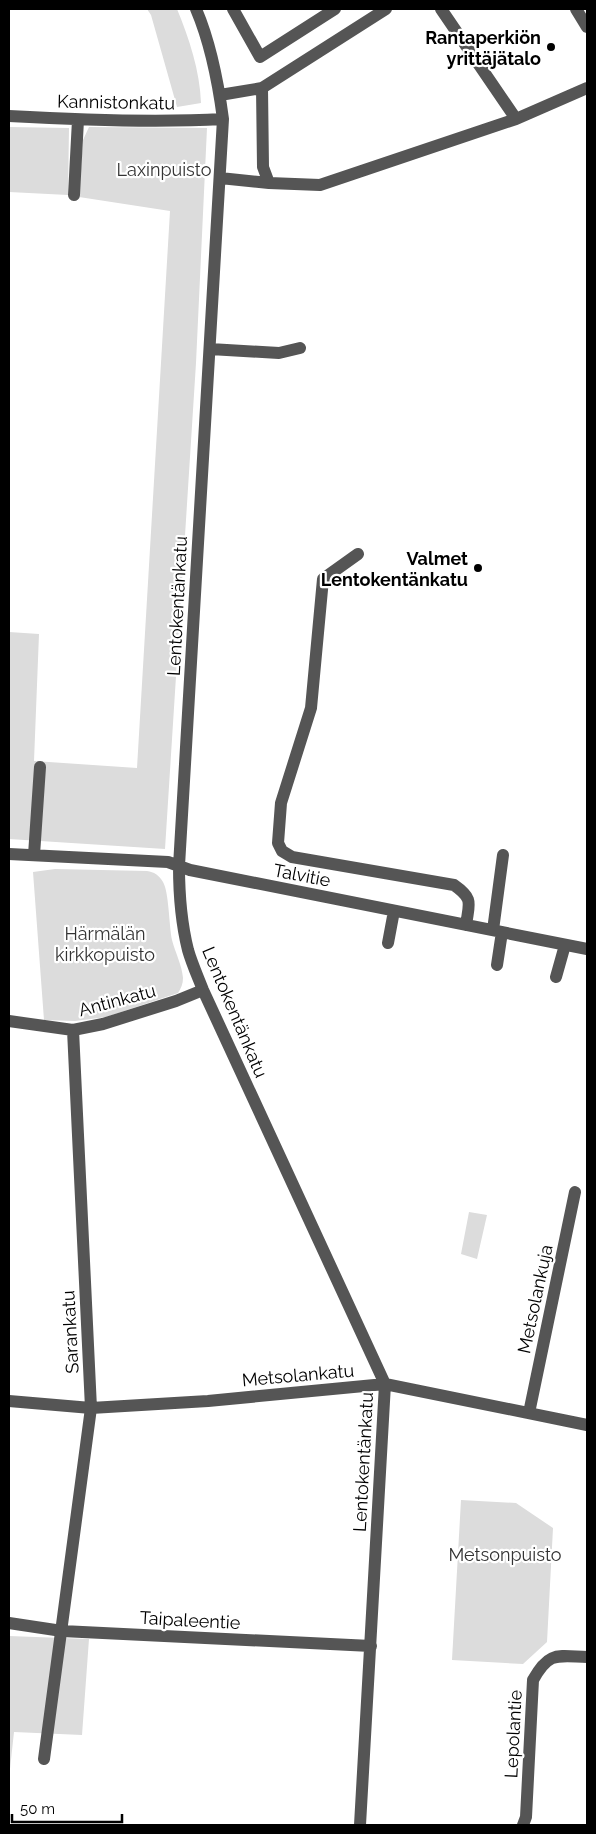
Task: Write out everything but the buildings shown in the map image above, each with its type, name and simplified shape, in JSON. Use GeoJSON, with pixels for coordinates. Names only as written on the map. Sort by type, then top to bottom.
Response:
{"type":"FeatureCollection","features":[{"type":"Feature","properties":{"kind":"street","name":"Lentokentänkatu"},"geometry":{"type":"LineString","coordinates":[[196,9],[215,66],[223,119],[179,866],[179,896],[188,952],[203,990],[385,1384],[360,1825]]}},
{"type":"Feature","properties":{"kind":"street"},"geometry":{"type":"LineString","coordinates":[[233,9],[260,57],[335,9]]}},
{"type":"Feature","properties":{"kind":"street"},"geometry":{"type":"LineString","coordinates":[[220,95],[262,88],[386,9]]}},
{"type":"Feature","properties":{"kind":"street"},"geometry":{"type":"LineString","coordinates":[[441,9],[516,119]]}},
{"type":"Feature","properties":{"kind":"street"},"geometry":{"type":"LineString","coordinates":[[576,9],[587,27]]}},
{"type":"Feature","properties":{"kind":"street"},"geometry":{"type":"LineString","coordinates":[[262,88],[263,167],[269,183]]}},
{"type":"Feature","properties":{"kind":"street"},"geometry":{"type":"LineString","coordinates":[[220,178],[269,183],[320,185],[516,119],[587,88]]}},
{"type":"Feature","properties":{"kind":"street","name":"Kannistonkatu"},"geometry":{"type":"LineString","coordinates":[[9,116],[78,120],[180,121],[223,119]]}},
{"type":"Feature","properties":{"kind":"street"},"geometry":{"type":"LineString","coordinates":[[74,195],[78,120]]}},
{"type":"Feature","properties":{"kind":"street"},"geometry":{"type":"LineString","coordinates":[[210,349],[279,353],[300,348]]}},
{"type":"Feature","properties":{"kind":"street"},"geometry":{"type":"LineString","coordinates":[[358,554],[323,579],[310,708],[281,803],[278,842],[282,851],[292,857],[454,885],[466,894],[470,902],[466,925]]}},
{"type":"Feature","properties":{"kind":"street"},"geometry":{"type":"LineString","coordinates":[[34,855],[40,767]]}},
{"type":"Feature","properties":{"kind":"street","name":"Talvitie"},"geometry":{"type":"LineString","coordinates":[[9,854],[168,862],[190,870],[587,949]]}},
{"type":"Feature","properties":{"kind":"street"},"geometry":{"type":"LineString","coordinates":[[497,965],[502,855]]}},
{"type":"Feature","properties":{"kind":"street"},"geometry":{"type":"LineString","coordinates":[[388,943],[394,911]]}},
{"type":"Feature","properties":{"kind":"street"},"geometry":{"type":"LineString","coordinates":[[556,977],[565,945]]}},
{"type":"Feature","properties":{"kind":"street","name":"Antinkatu"},"geometry":{"type":"LineString","coordinates":[[9,1021],[73,1030],[103,1024],[176,1001],[203,990]]}},
{"type":"Feature","properties":{"kind":"street","name":"Sarankatu"},"geometry":{"type":"LineString","coordinates":[[44,1759],[91,1408],[73,1030]]}},
{"type":"Feature","properties":{"kind":"street","name":"Metsolankuja"},"geometry":{"type":"LineString","coordinates":[[529,1413],[576,1192]]}},
{"type":"Feature","properties":{"kind":"street","name":"Metsolankatu"},"geometry":{"type":"LineString","coordinates":[[9,1401],[91,1408],[208,1401],[385,1384],[587,1425]]}},
{"type":"Feature","properties":{"kind":"street","name":"Taipaleentie"},"geometry":{"type":"LineString","coordinates":[[9,1623],[62,1631],[371,1646]]}},
{"type":"Feature","properties":{"kind":"street","name":"Lepolantie"},"geometry":{"type":"LineString","coordinates":[[523,1825],[526,1818],[533,1680],[542,1665],[549,1659],[562,1656],[587,1657]]}},
{"type":"Feature","properties":{"kind":"green space"},"geometry":{"type":"Polygon","coordinates":[[[147,9],[177,9],[193,55],[199,79],[201,103],[177,107],[151,15],[147,9]]]}},
{"type":"Feature","properties":{"kind":"green space"},"geometry":{"type":"Polygon","coordinates":[[[9,127],[69,128],[68,195],[9,192],[9,127]]]}},
{"type":"Feature","properties":{"kind":"green space","name":"Laxinpuisto"},"geometry":{"type":"Polygon","coordinates":[[[89,127],[207,128],[196,363],[165,849],[9,839],[9,632],[39,634],[34,761],[137,768],[170,211],[79,197],[83,140],[89,127]]]}},
{"type":"Feature","properties":{"kind":"green space","name":"Härmälän kirkkopuisto"},"geometry":{"type":"Polygon","coordinates":[[[55,869],[147,871],[160,877],[165,887],[172,940],[183,978],[178,993],[106,1017],[75,1021],[44,1020],[33,872],[55,869]]]}},
{"type":"Feature","properties":{"kind":"green space"},"geometry":{"type":"Polygon","coordinates":[[[469,1212],[487,1215],[477,1259],[461,1254],[469,1212]]]}},
{"type":"Feature","properties":{"kind":"green space","name":"Metsonpuisto"},"geometry":{"type":"Polygon","coordinates":[[[461,1500],[516,1503],[553,1528],[547,1642],[523,1664],[452,1660],[461,1500]]]}},
{"type":"Feature","properties":{"kind":"green space"},"geometry":{"type":"Polygon","coordinates":[[[9,1636],[89,1639],[82,1735],[14,1732],[9,1778],[9,1636]]]}},
{"type":"Feature","properties":{"kind":"place","name":"Rantaperkiön yrittäjätalo"},"geometry":{"type":"Point","coordinates":[551,47]}},
{"type":"Feature","properties":{"kind":"place","name":"Valmet Lentokentänkatu"},"geometry":{"type":"Point","coordinates":[478,568]}}]}
